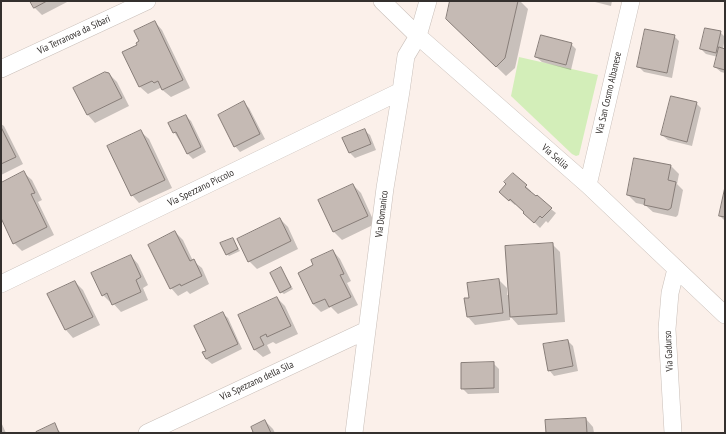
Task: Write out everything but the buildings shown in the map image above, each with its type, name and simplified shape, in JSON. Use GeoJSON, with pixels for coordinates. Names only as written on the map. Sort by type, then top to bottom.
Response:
{"type":"FeatureCollection","features":[{"type":"Feature","properties":{"kind":"street","name":"Via Terranova da Sibari"},"geometry":{"type":"LineString","coordinates":[[1,69],[147,1]]}},
{"type":"Feature","properties":{"kind":"street","name":"Via Sellia"},"geometry":{"type":"LineString","coordinates":[[382,1],[418,36],[588,185],[725,315]]}},
{"type":"Feature","properties":{"kind":"street","name":"Via Domanico"},"geometry":{"type":"LineString","coordinates":[[354,433],[385,188],[406,56],[418,36],[428,1]]}},
{"type":"Feature","properties":{"kind":"street","name":"Via San Cosmo Albanese"},"geometry":{"type":"LineString","coordinates":[[588,185],[631,1]]}},
{"type":"Feature","properties":{"kind":"street","name":"Via Spezzano Piccolo"},"geometry":{"type":"LineString","coordinates":[[1,284],[401,91]]}},
{"type":"Feature","properties":{"kind":"street","name":"Via Gadurso"},"geometry":{"type":"LineString","coordinates":[[673,433],[667,329],[670,293],[676,269]]}},
{"type":"Feature","properties":{"kind":"street","name":"Via Spezzano della Sila"},"geometry":{"type":"LineString","coordinates":[[147,433],[368,330]]}},
{"type":"Feature","properties":{"kind":"green space"},"geometry":{"type":"Polygon","coordinates":[[[519,57],[598,75],[579,155],[576,156],[572,154],[511,96],[519,57]]]}}]}
